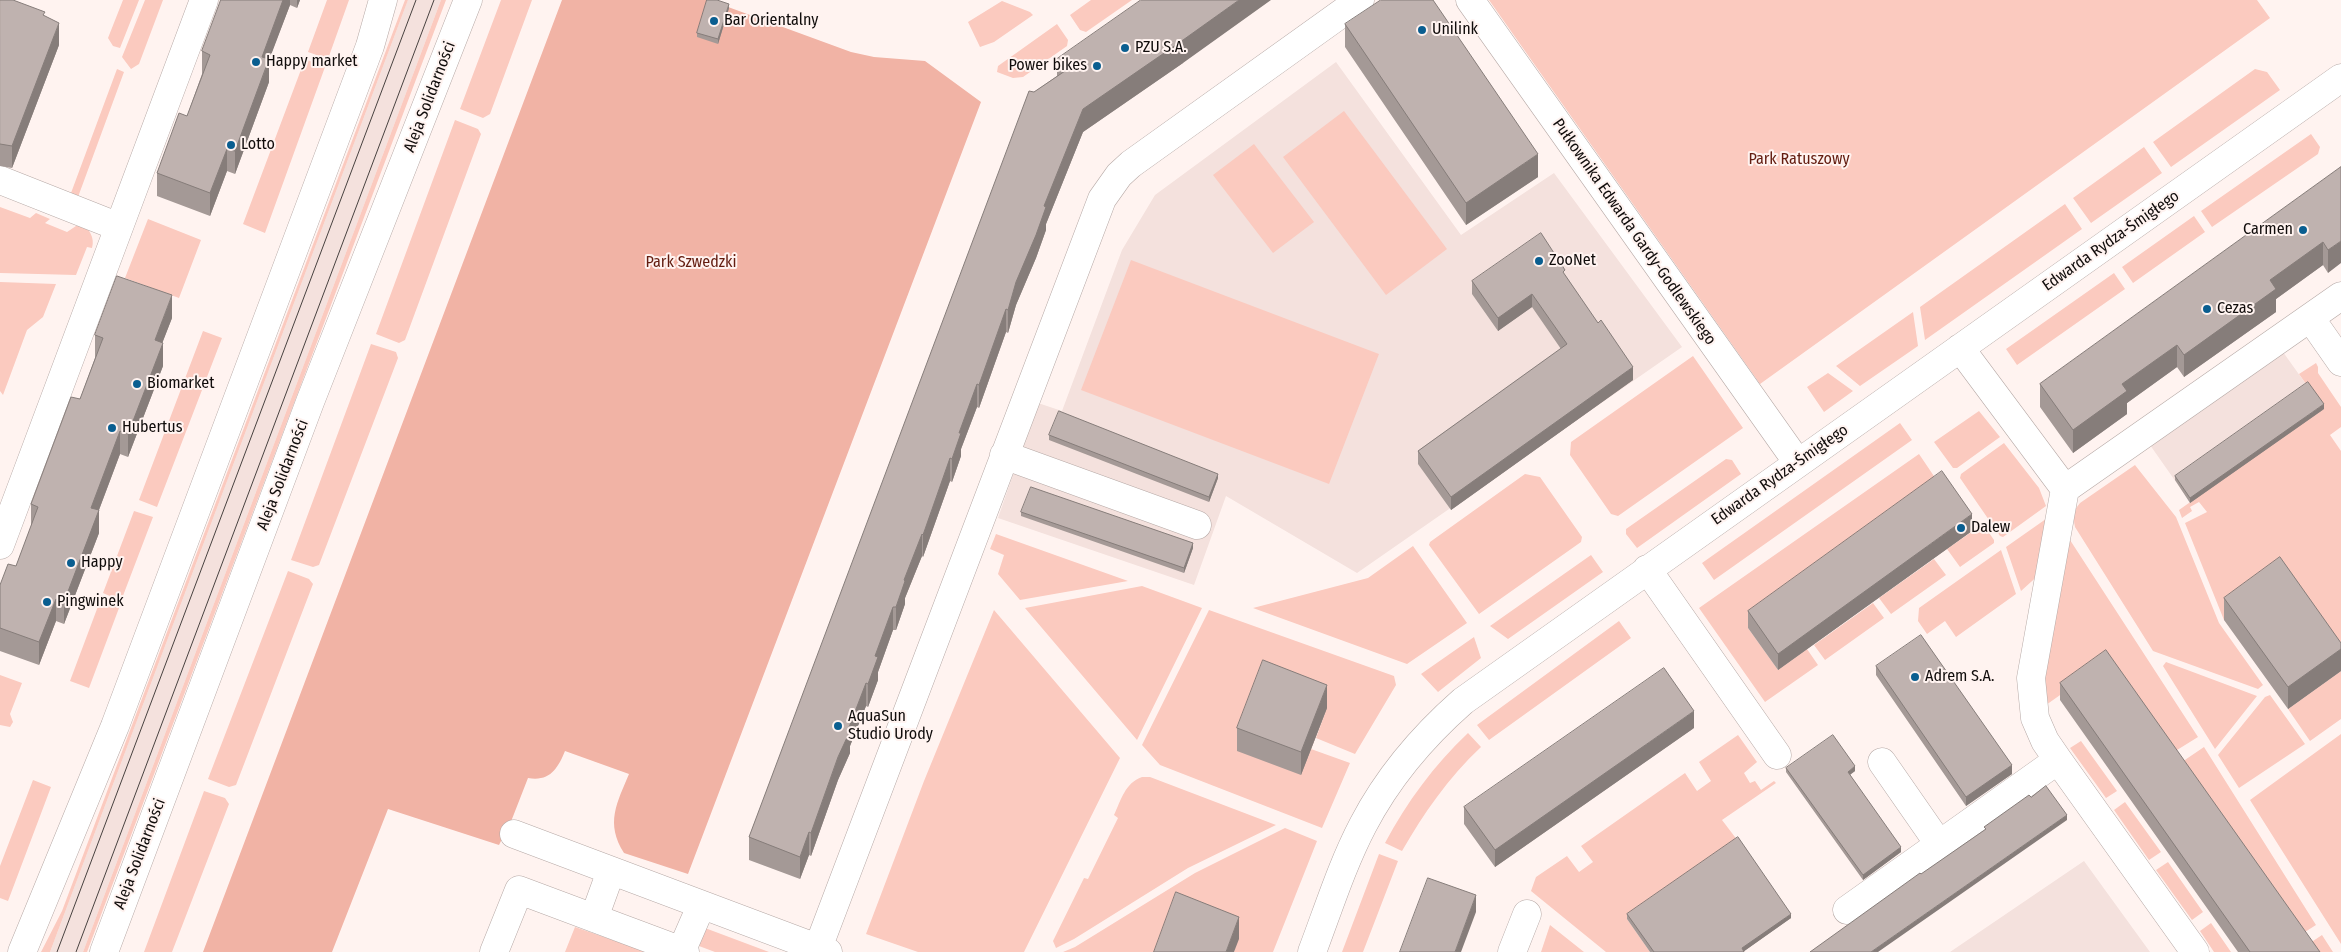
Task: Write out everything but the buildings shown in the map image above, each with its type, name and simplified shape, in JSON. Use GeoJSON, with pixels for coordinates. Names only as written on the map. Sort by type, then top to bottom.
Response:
{"type":"FeatureCollection","features":[{"type":"Feature","properties":{"kind":"street"},"geometry":{"type":"LineString","coordinates":[[0,544],[204,0]]}},
{"type":"Feature","properties":{"kind":"street"},"geometry":{"type":"LineString","coordinates":[[22,952],[115,726],[370,46],[383,0]]}},
{"type":"Feature","properties":{"kind":"street","name":"Aleja Solidarności"},"geometry":{"type":"LineString","coordinates":[[104,952],[310,402],[468,0]]}},
{"type":"Feature","properties":{"kind":"street"},"geometry":{"type":"LineString","coordinates":[[514,834],[701,906],[823,950],[1094,215],[1110,185],[1131,164],[1360,0]]}},
{"type":"Feature","properties":{"kind":"street","name":"Pułkownika Edwarda Gardy-Godlewskiego"},"geometry":{"type":"LineString","coordinates":[[1470,0],[1798,463]]}},
{"type":"Feature","properties":{"kind":"street","name":"Edwarda Rydza-Śmigłego"},"geometry":{"type":"LineString","coordinates":[[1312,952],[1344,866],[1362,826],[1397,771],[1421,741],[1448,714],[1478,690],[1647,569],[2341,78]]}},
{"type":"Feature","properties":{"kind":"street"},"geometry":{"type":"LineString","coordinates":[[0,180],[119,227]]}},
{"type":"Feature","properties":{"kind":"street"},"geometry":{"type":"LineString","coordinates":[[2195,952],[2045,741],[2035,718],[2030,678],[2065,489],[2341,296]]}},
{"type":"Feature","properties":{"kind":"street"},"geometry":{"type":"LineString","coordinates":[[2310,319],[2341,362]]}},
{"type":"Feature","properties":{"kind":"street"},"geometry":{"type":"LineString","coordinates":[[1960,348],[2065,489]]}},
{"type":"Feature","properties":{"kind":"street"},"geometry":{"type":"LineString","coordinates":[[1004,455],[1197,525]]}},
{"type":"Feature","properties":{"kind":"street"},"geometry":{"type":"LineString","coordinates":[[1647,569],[1777,756]]}},
{"type":"Feature","properties":{"kind":"street"},"geometry":{"type":"LineString","coordinates":[[1847,910],[2058,760]]}},
{"type":"Feature","properties":{"kind":"street"},"geometry":{"type":"LineString","coordinates":[[1882,762],[1939,844]]}},
{"type":"Feature","properties":{"kind":"street"},"geometry":{"type":"LineString","coordinates":[[594,918],[611,871]]}},
{"type":"Feature","properties":{"kind":"street"},"geometry":{"type":"LineString","coordinates":[[494,952],[519,890],[683,951],[701,906]]}},
{"type":"Feature","properties":{"kind":"street"},"geometry":{"type":"LineString","coordinates":[[1512,952],[1527,914]]}},
{"type":"Feature","properties":{"kind":"shaded area"},"geometry":{"type":"Polygon","coordinates":[[[408,0],[441,0],[83,952],[50,952],[408,0]]]}},
{"type":"Feature","properties":{"kind":"shaded area"},"geometry":{"type":"Polygon","coordinates":[[[1336,62],[1461,235],[1554,173],[1682,347],[1357,573],[1226,496],[1194,585],[998,518],[1038,403],[1062,411],[1122,250],[1155,195],[1336,62]]]}},
{"type":"Feature","properties":{"kind":"shaded area"},"geometry":{"type":"Polygon","coordinates":[[[2283,352],[2308,387],[2190,502],[2150,445],[2283,352]]]}},
{"type":"Feature","properties":{"kind":"shaded area"},"geometry":{"type":"Polygon","coordinates":[[[2084,861],[2150,952],[1950,952],[2084,861]]]}},
{"type":"Feature","properties":{"kind":"green space"},"geometry":{"type":"Polygon","coordinates":[[[123,0],[139,0],[120,48],[113,46],[108,38],[123,0]]]}},
{"type":"Feature","properties":{"kind":"green space"},"geometry":{"type":"Polygon","coordinates":[[[145,0],[163,0],[139,64],[131,69],[122,57],[145,0]]]}},
{"type":"Feature","properties":{"kind":"green space"},"geometry":{"type":"Polygon","coordinates":[[[327,0],[349,0],[328,59],[308,52],[327,0]]]}},
{"type":"Feature","properties":{"kind":"green space"},"geometry":{"type":"Polygon","coordinates":[[[405,0],[408,0],[50,952],[41,952],[62,911],[405,0]]]}},
{"type":"Feature","properties":{"kind":"green space"},"geometry":{"type":"Polygon","coordinates":[[[441,0],[446,0],[87,952],[83,952],[441,0]]]}},
{"type":"Feature","properties":{"kind":"green space"},"geometry":{"type":"Polygon","coordinates":[[[501,0],[532,0],[490,114],[483,118],[460,109],[501,0]]]}},
{"type":"Feature","properties":{"kind":"green space","name":"Park Szwedzki"},"geometry":{"type":"Polygon","coordinates":[[[562,0],[709,0],[851,52],[874,57],[925,61],[981,102],[688,874],[624,853],[618,842],[614,822],[620,794],[629,774],[565,751],[556,768],[548,776],[536,779],[528,778],[512,819],[499,845],[388,809],[332,952],[203,952],[562,0]]]}},
{"type":"Feature","properties":{"kind":"green space"},"geometry":{"type":"Polygon","coordinates":[[[1091,0],[1132,0],[1086,32],[1080,30],[1070,15],[1091,0]]]}},
{"type":"Feature","properties":{"kind":"green space","name":"Park Ratuszowy"},"geometry":{"type":"Polygon","coordinates":[[[1489,0],[2257,0],[2270,18],[1760,384],[1489,0]]]}},
{"type":"Feature","properties":{"kind":"green space"},"geometry":{"type":"Polygon","coordinates":[[[1002,1],[1033,15],[994,42],[980,47],[968,22],[1002,1]]]}},
{"type":"Feature","properties":{"kind":"green space"},"geometry":{"type":"Polygon","coordinates":[[[1057,24],[1068,40],[1067,46],[1023,77],[1013,78],[997,72],[998,66],[1057,24]]]}},
{"type":"Feature","properties":{"kind":"green space"},"geometry":{"type":"Polygon","coordinates":[[[305,59],[325,67],[265,233],[243,224],[305,59]]]}},
{"type":"Feature","properties":{"kind":"green space"},"geometry":{"type":"Polygon","coordinates":[[[117,69],[124,72],[78,197],[71,193],[117,69]]]}},
{"type":"Feature","properties":{"kind":"green space"},"geometry":{"type":"Polygon","coordinates":[[[2255,69],[2267,72],[2280,90],[2171,167],[2153,142],[2255,69]]]}},
{"type":"Feature","properties":{"kind":"green space"},"geometry":{"type":"Polygon","coordinates":[[[1344,111],[1447,249],[1386,295],[1283,157],[1344,111]]]}},
{"type":"Feature","properties":{"kind":"green space"},"geometry":{"type":"Polygon","coordinates":[[[455,120],[478,129],[481,134],[405,340],[399,343],[376,334],[455,120]]]}},
{"type":"Feature","properties":{"kind":"green space"},"geometry":{"type":"Polygon","coordinates":[[[2311,134],[2320,147],[2318,154],[2212,227],[2201,211],[2311,134]]]}},
{"type":"Feature","properties":{"kind":"green space"},"geometry":{"type":"Polygon","coordinates":[[[1254,144],[1314,222],[1273,253],[1213,175],[1254,144]]]}},
{"type":"Feature","properties":{"kind":"green space"},"geometry":{"type":"Polygon","coordinates":[[[2144,147],[2162,173],[2091,223],[2073,198],[2144,147]]]}},
{"type":"Feature","properties":{"kind":"green space"},"geometry":{"type":"Polygon","coordinates":[[[2065,204],[2082,229],[1925,340],[1920,307],[2065,204]]]}},
{"type":"Feature","properties":{"kind":"green space"},"geometry":{"type":"Polygon","coordinates":[[[0,207],[30,218],[36,213],[50,219],[45,223],[67,232],[82,222],[91,234],[93,244],[92,248],[87,247],[76,275],[0,273],[0,207]]]}},
{"type":"Feature","properties":{"kind":"green space"},"geometry":{"type":"Polygon","coordinates":[[[2194,216],[2205,232],[2133,283],[2122,267],[2194,216]]]}},
{"type":"Feature","properties":{"kind":"green space"},"geometry":{"type":"Polygon","coordinates":[[[148,219],[201,240],[179,298],[125,278],[148,219]]]}},
{"type":"Feature","properties":{"kind":"green space"},"geometry":{"type":"Polygon","coordinates":[[[1131,260],[1379,354],[1329,484],[1081,390],[1131,260]]]}},
{"type":"Feature","properties":{"kind":"green space"},"geometry":{"type":"Polygon","coordinates":[[[2114,273],[2125,289],[2017,365],[2006,349],[2114,273]]]}},
{"type":"Feature","properties":{"kind":"green space"},"geometry":{"type":"Polygon","coordinates":[[[0,282],[56,284],[43,317],[27,330],[3,395],[0,391],[0,282]]]}},
{"type":"Feature","properties":{"kind":"green space"},"geometry":{"type":"Polygon","coordinates":[[[1913,312],[1918,346],[1860,386],[1836,366],[1913,312]]]}},
{"type":"Feature","properties":{"kind":"green space"},"geometry":{"type":"Polygon","coordinates":[[[203,331],[222,338],[157,507],[139,500],[203,331]]]}},
{"type":"Feature","properties":{"kind":"green space"},"geometry":{"type":"Polygon","coordinates":[[[371,344],[396,352],[398,358],[319,565],[313,567],[291,560],[371,344]]]}},
{"type":"Feature","properties":{"kind":"green space"},"geometry":{"type":"Polygon","coordinates":[[[1693,356],[1743,428],[1618,516],[1611,514],[1570,455],[1571,442],[1693,356]]]}},
{"type":"Feature","properties":{"kind":"green space"},"geometry":{"type":"Polygon","coordinates":[[[2316,363],[2318,373],[2341,407],[2341,427],[2330,435],[2341,451],[2341,666],[2224,620],[2185,523],[2207,512],[2199,502],[2190,507],[2192,511],[2182,518],[2179,510],[2323,408],[2299,374],[2316,363]]]}},
{"type":"Feature","properties":{"kind":"green space"},"geometry":{"type":"Polygon","coordinates":[[[1828,373],[1853,391],[1824,412],[1807,387],[1828,373]]]}},
{"type":"Feature","properties":{"kind":"green space"},"geometry":{"type":"Polygon","coordinates":[[[1979,411],[2000,437],[1957,468],[1953,468],[1934,442],[1979,411]]]}},
{"type":"Feature","properties":{"kind":"green space"},"geometry":{"type":"Polygon","coordinates":[[[1900,423],[1912,440],[1714,580],[1702,563],[1900,423]]]}},
{"type":"Feature","properties":{"kind":"green space"},"geometry":{"type":"Polygon","coordinates":[[[2004,443],[2039,488],[2046,506],[2003,537],[2000,536],[1960,478],[1961,474],[2004,443]]]}},
{"type":"Feature","properties":{"kind":"green space"},"geometry":{"type":"Polygon","coordinates":[[[1919,454],[1942,488],[1748,628],[1778,670],[1807,649],[1818,665],[1765,702],[1699,608],[1919,454]]]}},
{"type":"Feature","properties":{"kind":"green space"},"geometry":{"type":"Polygon","coordinates":[[[1726,459],[1732,460],[1741,474],[1637,548],[1626,534],[1626,529],[1726,459]]]}},
{"type":"Feature","properties":{"kind":"green space"},"geometry":{"type":"Polygon","coordinates":[[[2135,465],[2176,517],[2219,623],[2263,685],[2258,689],[2153,651],[2075,527],[2074,514],[2080,503],[2135,465]]]}},
{"type":"Feature","properties":{"kind":"green space"},"geometry":{"type":"Polygon","coordinates":[[[1525,474],[1540,477],[1582,537],[1581,542],[1479,614],[1429,545],[1430,542],[1525,474]]]}},
{"type":"Feature","properties":{"kind":"green space"},"geometry":{"type":"Polygon","coordinates":[[[134,511],[153,517],[121,601],[103,593],[134,511]]]}},
{"type":"Feature","properties":{"kind":"green space"},"geometry":{"type":"Polygon","coordinates":[[[2053,514],[2042,572],[2021,591],[2006,547],[2053,514]]]}},
{"type":"Feature","properties":{"kind":"green space"},"geometry":{"type":"Polygon","coordinates":[[[1983,524],[1994,540],[1994,543],[1960,567],[1947,549],[1983,524]]]}},
{"type":"Feature","properties":{"kind":"green space"},"geometry":{"type":"Polygon","coordinates":[[[996,534],[1128,581],[1020,600],[998,574],[1004,555],[990,549],[996,534]]]}},
{"type":"Feature","properties":{"kind":"green space"},"geometry":{"type":"Polygon","coordinates":[[[2070,540],[2198,737],[2169,755],[2104,664],[2046,705],[2045,677],[2070,540]]]}},
{"type":"Feature","properties":{"kind":"green space"},"geometry":{"type":"Polygon","coordinates":[[[1413,546],[1467,623],[1407,664],[1253,608],[1368,578],[1413,546]]]}},
{"type":"Feature","properties":{"kind":"green space"},"geometry":{"type":"Polygon","coordinates":[[[2001,550],[2016,594],[1956,637],[1945,621],[1927,634],[1918,621],[1919,608],[2001,550]]]}},
{"type":"Feature","properties":{"kind":"green space"},"geometry":{"type":"Polygon","coordinates":[[[1591,555],[1603,572],[1508,639],[1490,626],[1591,555]]]}},
{"type":"Feature","properties":{"kind":"green space"},"geometry":{"type":"Polygon","coordinates":[[[1934,559],[1946,575],[1891,614],[1879,598],[1934,559]]]}},
{"type":"Feature","properties":{"kind":"green space"},"geometry":{"type":"Polygon","coordinates":[[[288,571],[309,579],[313,584],[236,785],[229,787],[208,779],[288,571]]]}},
{"type":"Feature","properties":{"kind":"green space"},"geometry":{"type":"Polygon","coordinates":[[[1142,586],[1202,608],[1137,740],[1025,608],[1142,586]]]}},
{"type":"Feature","properties":{"kind":"green space"},"geometry":{"type":"Polygon","coordinates":[[[100,601],[119,608],[89,688],[70,681],[100,601]]]}},
{"type":"Feature","properties":{"kind":"green space"},"geometry":{"type":"Polygon","coordinates":[[[1873,603],[1884,618],[1825,660],[1814,645],[1873,603]]]}},
{"type":"Feature","properties":{"kind":"green space"},"geometry":{"type":"Polygon","coordinates":[[[994,610],[1120,758],[1024,952],[918,952],[866,934],[924,781],[994,610]]]}},
{"type":"Feature","properties":{"kind":"green space"},"geometry":{"type":"Polygon","coordinates":[[[1209,610],[1394,676],[1396,685],[1355,754],[1316,738],[1327,708],[1311,749],[1350,763],[1322,828],[1160,765],[1142,745],[1209,610]]]}},
{"type":"Feature","properties":{"kind":"green space"},"geometry":{"type":"Polygon","coordinates":[[[1619,621],[1631,638],[1489,740],[1477,725],[1619,621]]]}},
{"type":"Feature","properties":{"kind":"green space"},"geometry":{"type":"Polygon","coordinates":[[[1474,637],[1481,658],[1438,692],[1421,674],[1474,637]]]}},
{"type":"Feature","properties":{"kind":"green space"},"geometry":{"type":"Polygon","coordinates":[[[2166,662],[2257,696],[2215,749],[2163,666],[2166,662]]]}},
{"type":"Feature","properties":{"kind":"green space"},"geometry":{"type":"Polygon","coordinates":[[[2341,671],[2341,719],[2310,741],[2288,709],[2341,671]]]}},
{"type":"Feature","properties":{"kind":"green space"},"geometry":{"type":"Polygon","coordinates":[[[0,675],[22,683],[10,714],[13,722],[10,727],[0,725],[0,675]]]}},
{"type":"Feature","properties":{"kind":"green space"},"geometry":{"type":"Polygon","coordinates":[[[2270,695],[2305,744],[2239,788],[2218,755],[2265,697],[2270,695]]]}},
{"type":"Feature","properties":{"kind":"green space"},"geometry":{"type":"Polygon","coordinates":[[[1468,733],[1481,747],[1437,796],[1402,851],[1385,843],[1402,813],[1422,785],[1468,733]]]}},
{"type":"Feature","properties":{"kind":"green space"},"geometry":{"type":"Polygon","coordinates":[[[2341,734],[2341,944],[2250,800],[2341,734]]]}},
{"type":"Feature","properties":{"kind":"green space"},"geometry":{"type":"Polygon","coordinates":[[[1738,735],[1757,762],[1744,773],[1750,783],[1755,781],[1761,790],[1774,781],[1776,783],[1722,820],[1738,841],[1627,919],[1650,952],[1606,952],[1531,891],[1536,877],[1567,856],[1579,872],[1593,862],[1581,846],[1685,773],[1697,791],[1711,781],[1699,762],[1738,735]]]}},
{"type":"Feature","properties":{"kind":"green space"},"geometry":{"type":"Polygon","coordinates":[[[2081,741],[2117,791],[2106,798],[2070,748],[2081,741]]]}},
{"type":"Feature","properties":{"kind":"green space"},"geometry":{"type":"Polygon","coordinates":[[[2204,747],[2316,925],[2297,937],[2176,766],[2204,747]]]}},
{"type":"Feature","properties":{"kind":"green space"},"geometry":{"type":"Polygon","coordinates":[[[1142,777],[1150,777],[1276,825],[1188,868],[1074,939],[1056,948],[1053,941],[1084,878],[1088,879],[1118,818],[1114,815],[1121,798],[1131,783],[1142,777]]]}},
{"type":"Feature","properties":{"kind":"green space"},"geometry":{"type":"Polygon","coordinates":[[[33,780],[51,787],[8,901],[0,898],[0,866],[33,780]]]}},
{"type":"Feature","properties":{"kind":"green space"},"geometry":{"type":"Polygon","coordinates":[[[204,791],[225,798],[229,804],[172,952],[144,952],[204,791]]]}},
{"type":"Feature","properties":{"kind":"green space"},"geometry":{"type":"Polygon","coordinates":[[[2125,802],[2161,852],[2149,860],[2114,810],[2125,802]]]}},
{"type":"Feature","properties":{"kind":"green space"},"geometry":{"type":"Polygon","coordinates":[[[1285,828],[1317,841],[1273,952],[1234,952],[1238,939],[1162,952],[1063,952],[1075,947],[1195,873],[1285,828]]]}},
{"type":"Feature","properties":{"kind":"green space"},"geometry":{"type":"Polygon","coordinates":[[[1379,854],[1398,861],[1363,952],[1342,952],[1379,854]]]}},
{"type":"Feature","properties":{"kind":"green space"},"geometry":{"type":"Polygon","coordinates":[[[2168,862],[2203,912],[2192,920],[2156,870],[2168,862]]]}},
{"type":"Feature","properties":{"kind":"green space"},"geometry":{"type":"Polygon","coordinates":[[[2211,923],[2231,952],[2214,952],[2200,931],[2211,923]]]}},
{"type":"Feature","properties":{"kind":"green space"},"geometry":{"type":"Polygon","coordinates":[[[1550,925],[1584,952],[1541,952],[1550,925]]]}},
{"type":"Feature","properties":{"kind":"green space"},"geometry":{"type":"Polygon","coordinates":[[[575,927],[647,952],[565,952],[575,927]]]}},
{"type":"Feature","properties":{"kind":"green space"},"geometry":{"type":"Polygon","coordinates":[[[705,928],[769,952],[715,952],[699,946],[705,928]]]}},
{"type":"Feature","properties":{"kind":"green space"},"geometry":{"type":"Polygon","coordinates":[[[2322,935],[2333,952],[2308,952],[2304,947],[2322,935]]]}},
{"type":"Feature","properties":{"kind":"tram line"},"geometry":{"type":"LineString","coordinates":[[57,952],[416,0]]}},
{"type":"Feature","properties":{"kind":"tram line"},"geometry":{"type":"LineString","coordinates":[[76,952],[434,0]]}},
{"type":"Feature","properties":{"kind":"place","name":"Bar Orientalny"},"geometry":{"type":"Point","coordinates":[714,21]}},
{"type":"Feature","properties":{"kind":"place","name":"Unilink"},"geometry":{"type":"Point","coordinates":[1422,30]}},
{"type":"Feature","properties":{"kind":"place","name":"PZU S.A."},"geometry":{"type":"Point","coordinates":[1125,48]}},
{"type":"Feature","properties":{"kind":"place","name":"Happy market"},"geometry":{"type":"Point","coordinates":[256,62]}},
{"type":"Feature","properties":{"kind":"place","name":"Power bikes"},"geometry":{"type":"Point","coordinates":[1097,66]}},
{"type":"Feature","properties":{"kind":"place","name":"Lotto"},"geometry":{"type":"Point","coordinates":[231,145]}},
{"type":"Feature","properties":{"kind":"place","name":"Carmen"},"geometry":{"type":"Point","coordinates":[2303,230]}},
{"type":"Feature","properties":{"kind":"place","name":"ZooNet"},"geometry":{"type":"Point","coordinates":[1539,261]}},
{"type":"Feature","properties":{"kind":"place","name":"Cezas"},"geometry":{"type":"Point","coordinates":[2207,309]}},
{"type":"Feature","properties":{"kind":"place","name":"Biomarket"},"geometry":{"type":"Point","coordinates":[137,384]}},
{"type":"Feature","properties":{"kind":"place","name":"Hubertus"},"geometry":{"type":"Point","coordinates":[112,428]}},
{"type":"Feature","properties":{"kind":"place","name":"Dalew"},"geometry":{"type":"Point","coordinates":[1961,528]}},
{"type":"Feature","properties":{"kind":"place","name":"Happy"},"geometry":{"type":"Point","coordinates":[71,563]}},
{"type":"Feature","properties":{"kind":"place","name":"Pingwinek"},"geometry":{"type":"Point","coordinates":[47,602]}},
{"type":"Feature","properties":{"kind":"place","name":"Adrem S.A."},"geometry":{"type":"Point","coordinates":[1915,677]}},
{"type":"Feature","properties":{"kind":"place","name":"AquaSun Studio Urody"},"geometry":{"type":"Point","coordinates":[838,726]}}]}
